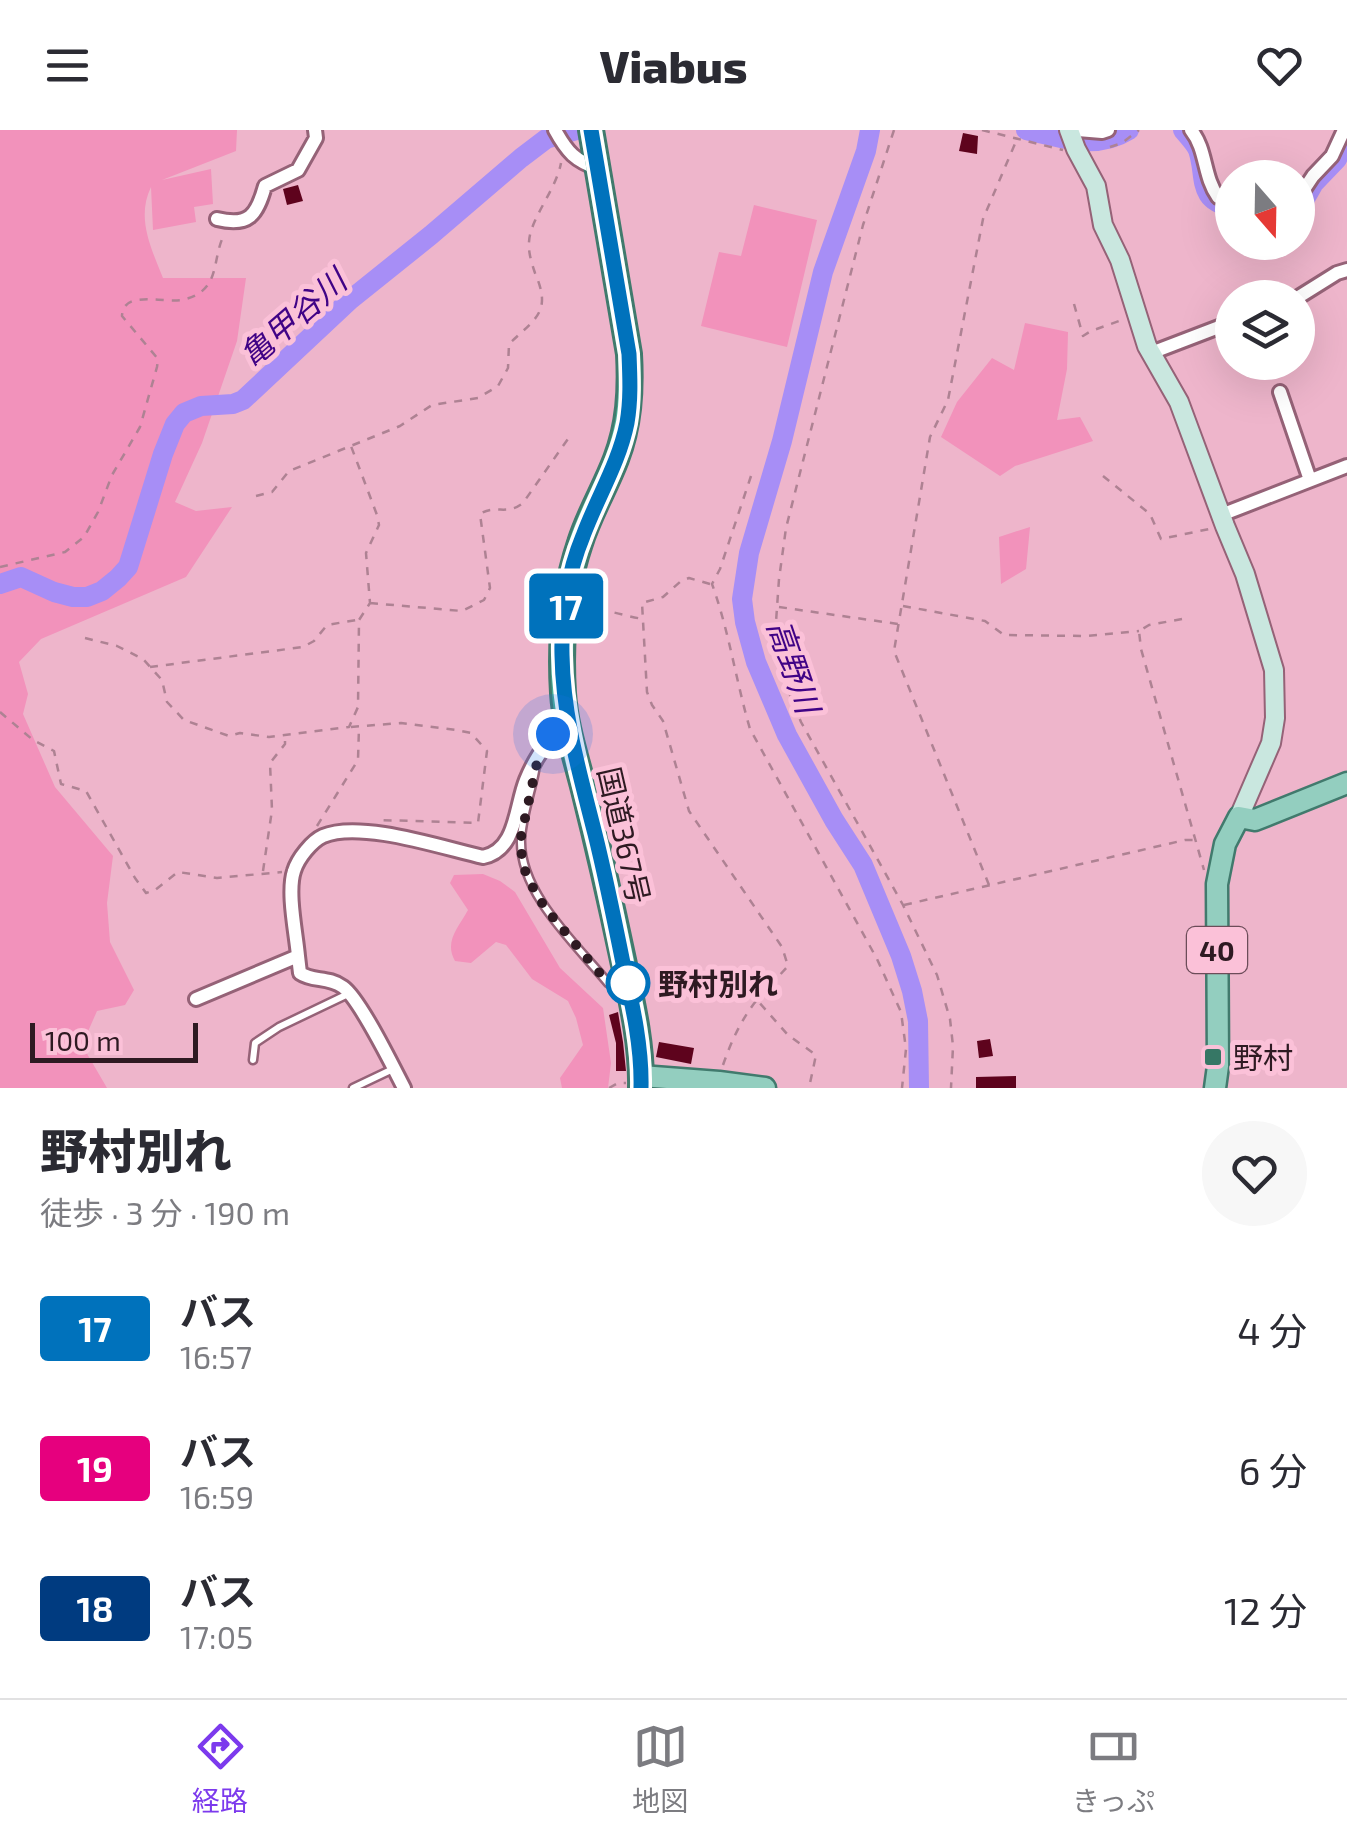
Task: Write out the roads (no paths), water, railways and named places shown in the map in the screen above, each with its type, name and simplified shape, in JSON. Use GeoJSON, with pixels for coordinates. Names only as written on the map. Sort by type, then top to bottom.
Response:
{"type":"FeatureCollection","features":[{"type":"Feature","properties":{"kind":"highway","name":"国道367号"},"geometry":{"type":"LineString","coordinates":[[592,134],[629,354],[631,389],[616,458],[581,540],[569,580],[562,648],[563,696],[630,996],[641,1082]]}},
{"type":"Feature","properties":{"kind":"main road"},"geometry":{"type":"LineString","coordinates":[[1240,816],[1255,820],[1347,783]]}},
{"type":"Feature","properties":{"kind":"main road","name":"40"},"geometry":{"type":"LineString","coordinates":[[1215,1088],[1217,884],[1225,844],[1240,816]]}},
{"type":"Feature","properties":{"kind":"main road"},"geometry":{"type":"LineString","coordinates":[[641,1082],[720,1078],[764,1088]]}},
{"type":"Feature","properties":{"kind":"street"},"geometry":{"type":"LineString","coordinates":[[224,220],[255,214],[265,186],[298,170],[316,138],[314,130]]}},
{"type":"Feature","properties":{"kind":"street"},"geometry":{"type":"LineString","coordinates":[[1108,130],[1074,140],[1096,186],[1103,225],[1120,260],[1151,353],[1179,402],[1245,574],[1276,682],[1271,743],[1240,816]]}},
{"type":"Feature","properties":{"kind":"street"},"geometry":{"type":"LineString","coordinates":[[1191,130],[1200,140],[1215,193]]}},
{"type":"Feature","properties":{"kind":"street"},"geometry":{"type":"LineString","coordinates":[[1315,174],[1332,156],[1344,130]]}},
{"type":"Feature","properties":{"kind":"street"},"geometry":{"type":"LineString","coordinates":[[558,137],[567,152],[600,169]]}},
{"type":"Feature","properties":{"kind":"street"},"geometry":{"type":"LineString","coordinates":[[1315,286],[1347,270]]}},
{"type":"Feature","properties":{"kind":"street"},"geometry":{"type":"LineString","coordinates":[[1151,353],[1215,329]]}},
{"type":"Feature","properties":{"kind":"street"},"geometry":{"type":"LineString","coordinates":[[1280,392],[1310,480]]}},
{"type":"Feature","properties":{"kind":"street"},"geometry":{"type":"LineString","coordinates":[[1223,520],[1347,466]]}},
{"type":"Feature","properties":{"kind":"street"},"geometry":{"type":"LineString","coordinates":[[404,1088],[346,989],[325,978],[308,978],[300,973],[292,892],[294,871],[319,837],[336,832],[380,834],[483,857],[492,855],[504,846],[526,780],[538,758],[553,734],[568,724]]}},
{"type":"Feature","properties":{"kind":"street"},"geometry":{"type":"LineString","coordinates":[[196,999],[298,956]]}},
{"type":"Feature","properties":{"kind":"lane"},"geometry":{"type":"LineString","coordinates":[[538,758],[521,837],[522,862],[528,879],[545,908],[608,983],[630,996]]}},
{"type":"Feature","properties":{"kind":"lane"},"geometry":{"type":"LineString","coordinates":[[253,1060],[255,1043],[349,993]]}},
{"type":"Feature","properties":{"kind":"lane"},"geometry":{"type":"LineString","coordinates":[[352,1088],[394,1068]]}},
{"type":"Feature","properties":{"kind":"waterway","name":"亀甲谷川"},"geometry":{"type":"LineString","coordinates":[[0,584],[21,577],[73,597],[102,591],[128,567],[163,454],[184,413],[201,406],[243,400],[350,300],[521,158],[546,139],[577,130]]}},
{"type":"Feature","properties":{"kind":"waterway","name":"高野川"},"geometry":{"type":"LineString","coordinates":[[870,130],[823,272],[782,441],[749,553],[742,599],[756,662],[787,735],[863,865],[901,956],[918,1021],[919,1088]]}},
{"type":"Feature","properties":{"kind":"waterway"},"geometry":{"type":"LineString","coordinates":[[1026,130],[1091,141],[1129,130]]}},
{"type":"Feature","properties":{"kind":"waterway"},"geometry":{"type":"LineString","coordinates":[[1183,130],[1198,150],[1205,186],[1215,200]]}},
{"type":"Feature","properties":{"kind":"waterway"},"geometry":{"type":"LineString","coordinates":[[1315,182],[1337,159],[1347,139]]}},
{"type":"Feature","properties":{"kind":"place","name":"野村別れ"},"geometry":{"type":"Point","coordinates":[628,983]}},
{"type":"Feature","properties":{"kind":"place","name":"野村"},"geometry":{"type":"Point","coordinates":[1213,1057]}}]}
